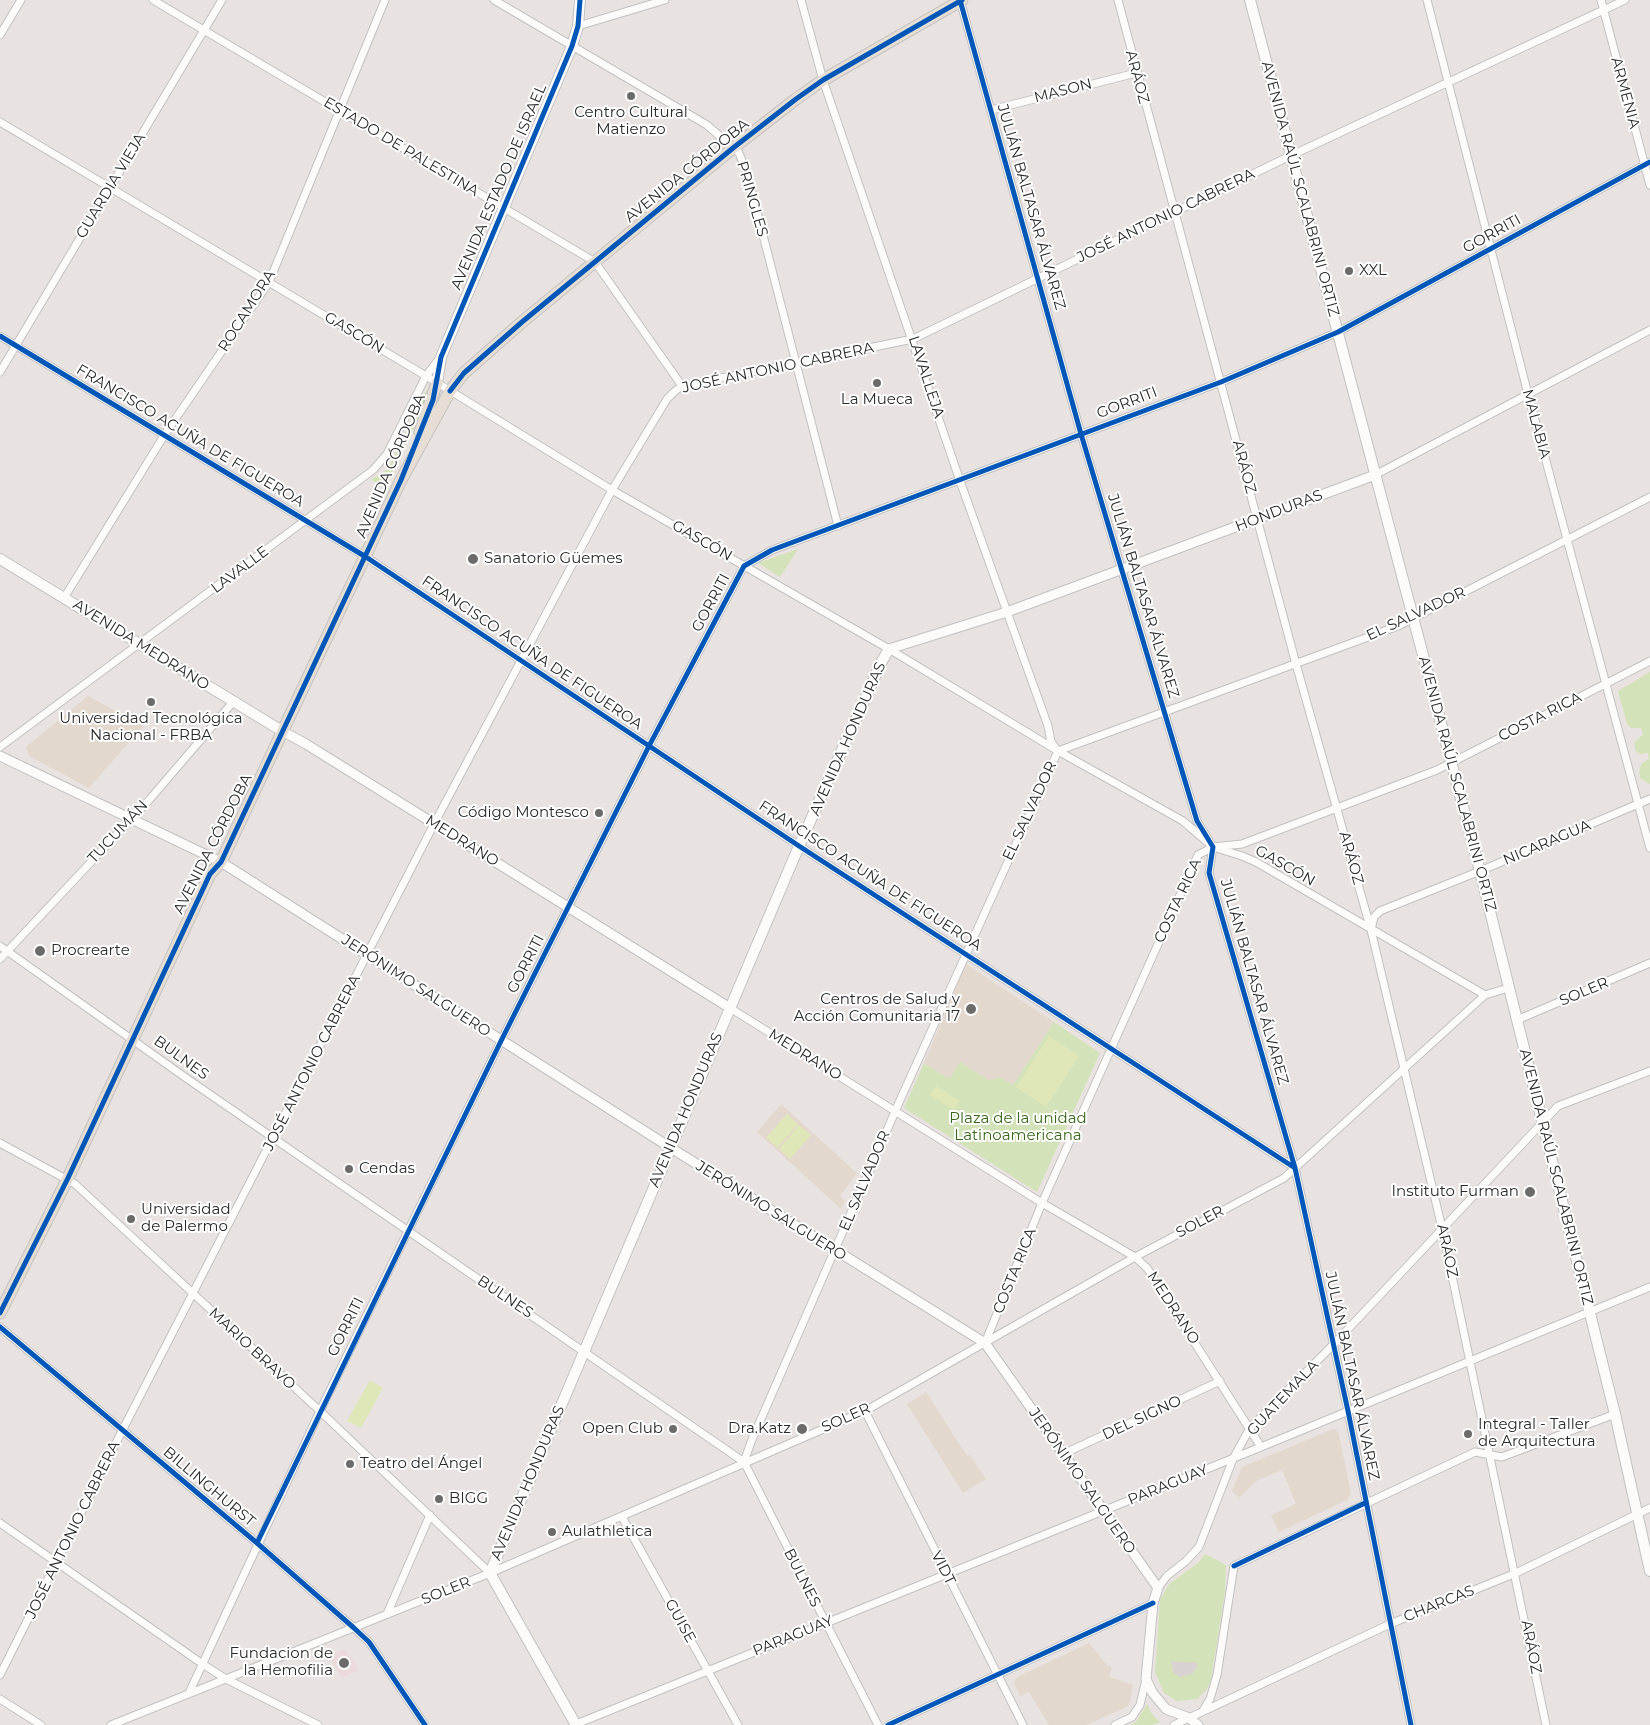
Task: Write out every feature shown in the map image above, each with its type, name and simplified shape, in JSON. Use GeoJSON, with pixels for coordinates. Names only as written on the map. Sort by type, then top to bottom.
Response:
{"type":"FeatureCollection","features":[{"type":"Feature","properties":{"kind":"main road","name":"AVENIDA ESTADO DE ISRAEL"},"geometry":{"type":"LineString","coordinates":[[437,383],[441,357],[572,46],[578,26],[580,0]]}},
{"type":"Feature","properties":{"kind":"main road","name":"AVENIDA CÓRDOBA"},"geometry":{"type":"LineString","coordinates":[[401,480],[450,391],[464,373],[733,148],[823,80],[960,0]]}},
{"type":"Feature","properties":{"kind":"main road","name":"AVENIDA RAÚL SCALABRINI ORTIZ"},"geometry":{"type":"LineString","coordinates":[[1250,0],[1480,871],[1590,1313],[1650,1571]]}},
{"type":"Feature","properties":{"kind":"main road","name":"AVENIDA CÓRDOBA"},"geometry":{"type":"LineString","coordinates":[[0,1313],[68,1178],[210,874],[221,862],[366,557],[401,480],[433,400],[437,383]]}},
{"type":"Feature","properties":{"kind":"main road","name":"AVENIDA MEDRANO"},"geometry":{"type":"LineString","coordinates":[[1,562],[64,598],[282,732]]}},
{"type":"Feature","properties":{"kind":"main road","name":"AVENIDA HONDURAS"},"geometry":{"type":"LineString","coordinates":[[490,1574],[583,1350],[799,846],[889,649]]}},
{"type":"Feature","properties":{"kind":"main road"},"geometry":{"type":"LineString","coordinates":[[490,1574],[575,1725]]}},
{"type":"Feature","properties":{"kind":"street"},"geometry":{"type":"LineString","coordinates":[[0,35],[21,0]]}},
{"type":"Feature","properties":{"kind":"street","name":"ESTADO DE PALESTINA"},"geometry":{"type":"LineString","coordinates":[[153,0],[595,262],[682,386]]}},
{"type":"Feature","properties":{"kind":"street","name":"GUARDIA VIEJA"},"geometry":{"type":"LineString","coordinates":[[0,372],[222,0]]}},
{"type":"Feature","properties":{"kind":"street","name":"ROCAMORA"},"geometry":{"type":"LineString","coordinates":[[64,598],[165,434],[269,282],[385,0]]}},
{"type":"Feature","properties":{"kind":"street","name":"PRINGLES"},"geometry":{"type":"LineString","coordinates":[[494,0],[715,131],[741,158],[747,173],[838,526]]}},
{"type":"Feature","properties":{"kind":"street"},"geometry":{"type":"LineString","coordinates":[[578,26],[665,0]]}},
{"type":"Feature","properties":{"kind":"street","name":"LAVALLEJA"},"geometry":{"type":"LineString","coordinates":[[801,0],[823,80],[960,481],[1051,742],[1058,752]]}},
{"type":"Feature","properties":{"kind":"street","name":"JULIÁN BALTASAR ÁLVAREZ"},"geometry":{"type":"LineString","coordinates":[[960,0],[1081,434],[1197,821],[1212,847],[1209,873],[1295,1168],[1348,1411],[1411,1725]]}},
{"type":"Feature","properties":{"kind":"street","name":"ARÁOZ"},"geometry":{"type":"LineString","coordinates":[[1118,0],[1136,73],[1296,664],[1371,930],[1442,1228],[1469,1362],[1516,1573],[1546,1725]]}},
{"type":"Feature","properties":{"kind":"street","name":"MALABIA"},"geometry":{"type":"LineString","coordinates":[[1426,0],[1492,248],[1528,394],[1650,848]]}},
{"type":"Feature","properties":{"kind":"street","name":"ARMENIA"},"geometry":{"type":"LineString","coordinates":[[1601,0],[1647,163],[1650,185]]}},
{"type":"Feature","properties":{"kind":"street","name":"JOSÉ ANTONIO CABRERA"},"geometry":{"type":"LineString","coordinates":[[0,1675],[122,1431],[434,824],[612,490],[667,399],[675,390],[682,386],[913,339],[1292,155],[1625,0]]}},
{"type":"Feature","properties":{"kind":"street","name":"MASON"},"geometry":{"type":"LineString","coordinates":[[991,110],[1136,73]]}},
{"type":"Feature","properties":{"kind":"street","name":"GASCÓN"},"geometry":{"type":"LineString","coordinates":[[0,122],[426,376],[612,490],[889,649],[1058,752],[1076,760],[1183,822],[1212,847],[1256,862],[1485,995]]}},
{"type":"Feature","properties":{"kind":"street","name":"GORRITI"},"geometry":{"type":"LineString","coordinates":[[190,1693],[257,1543],[501,1040],[649,746],[744,566],[766,552],[1221,382],[1338,332],[1647,163]]}},
{"type":"Feature","properties":{"kind":"street","name":"HONDURAS"},"geometry":{"type":"LineString","coordinates":[[889,649],[1007,612],[1376,475],[1650,330]]}},
{"type":"Feature","properties":{"kind":"street","name":"FRANCISCO ACUÑA DE FIGUEROA"},"geometry":{"type":"LineString","coordinates":[[0,336],[366,557],[799,846],[1295,1168]]}},
{"type":"Feature","properties":{"kind":"street","name":"LAVALLE"},"geometry":{"type":"LineString","coordinates":[[0,747],[372,472],[382,461],[426,376],[441,357]]}},
{"type":"Feature","properties":{"kind":"street","name":"EL SALVADOR"},"geometry":{"type":"LineString","coordinates":[[744,1462],[750,1442],[965,953],[1058,752],[1414,618],[1650,497]]}},
{"type":"Feature","properties":{"kind":"street","name":"COSTA RICA"},"geometry":{"type":"LineString","coordinates":[[985,1343],[1042,1203],[1195,860],[1201,853],[1212,847],[1242,844],[1451,763],[1650,661]]}},
{"type":"Feature","properties":{"kind":"street","name":"TUCUMÁN"},"geometry":{"type":"LineString","coordinates":[[0,959],[131,818],[233,702]]}},
{"type":"Feature","properties":{"kind":"street","name":"MEDRANO"},"geometry":{"type":"LineString","coordinates":[[282,732],[306,744],[1042,1203],[1135,1257],[1147,1268],[1262,1447]]}},
{"type":"Feature","properties":{"kind":"street","name":"JERÓNIMO SALGUERO"},"geometry":{"type":"LineString","coordinates":[[0,756],[221,862],[671,1148],[985,1343],[1158,1588]]}},
{"type":"Feature","properties":{"kind":"street","name":"NICARAGUA"},"geometry":{"type":"LineString","coordinates":[[1371,930],[1374,917],[1380,911],[1650,799]]}},
{"type":"Feature","properties":{"kind":"street","name":"BULNES"},"geometry":{"type":"LineString","coordinates":[[0,946],[273,1138],[744,1462],[878,1725]]}},
{"type":"Feature","properties":{"kind":"street","name":"SOLER"},"geometry":{"type":"LineString","coordinates":[[1517,1020],[1650,963]]}},
{"type":"Feature","properties":{"kind":"street","name":"SOLER"},"geometry":{"type":"LineString","coordinates":[[111,1725],[490,1574],[865,1411],[1135,1257],[1284,1178],[1485,995],[1508,988]]}},
{"type":"Feature","properties":{"kind":"street","name":"GUATEMALA"},"geometry":{"type":"LineString","coordinates":[[1233,1459],[1250,1428],[1333,1345],[1558,1106],[1650,1071]]}},
{"type":"Feature","properties":{"kind":"street","name":"MARIO BRAVO"},"geometry":{"type":"LineString","coordinates":[[0,1143],[68,1178],[320,1411],[490,1574]]}},
{"type":"Feature","properties":{"kind":"street","name":"PARAGUAY"},"geometry":{"type":"LineString","coordinates":[[575,1725],[1233,1459],[1650,1287]]}},
{"type":"Feature","properties":{"kind":"street","name":"BILLINGHURST"},"geometry":{"type":"LineString","coordinates":[[0,1327],[257,1543],[370,1642],[425,1725]]}},
{"type":"Feature","properties":{"kind":"street","name":"DEL SIGNO"},"geometry":{"type":"LineString","coordinates":[[1064,1454],[1220,1381]]}},
{"type":"Feature","properties":{"kind":"street","name":"VIDT"},"geometry":{"type":"LineString","coordinates":[[865,1411],[1023,1725]]}},
{"type":"Feature","properties":{"kind":"street"},"geometry":{"type":"LineString","coordinates":[[1202,1712],[1210,1699],[1217,1675],[1234,1566],[1475,1452],[1502,1457],[1614,1414]]}},
{"type":"Feature","properties":{"kind":"street"},"geometry":{"type":"LineString","coordinates":[[1115,1725],[1132,1717],[1140,1705],[1146,1678],[1153,1602],[1158,1588],[1199,1547],[1233,1459]]}},
{"type":"Feature","properties":{"kind":"street","name":"CHARCAS"},"geometry":{"type":"LineString","coordinates":[[1174,1725],[1390,1624],[1516,1573],[1650,1508]]}},
{"type":"Feature","properties":{"kind":"street"},"geometry":{"type":"LineString","coordinates":[[387,1614],[430,1515]]}},
{"type":"Feature","properties":{"kind":"street","name":"GUISE"},"geometry":{"type":"LineString","coordinates":[[622,1517],[738,1725]]}},
{"type":"Feature","properties":{"kind":"street"},"geometry":{"type":"LineString","coordinates":[[0,1523],[204,1665],[226,1679],[315,1725]]}},
{"type":"Feature","properties":{"kind":"street"},"geometry":{"type":"LineString","coordinates":[[888,1725],[1153,1602]]}},
{"type":"Feature","properties":{"kind":"street"},"geometry":{"type":"LineString","coordinates":[[1146,1678],[1152,1692],[1166,1708],[1189,1718],[1198,1725]]}},
{"type":"Feature","properties":{"kind":"street"},"geometry":{"type":"LineString","coordinates":[[0,1699],[41,1725]]}},
{"type":"Feature","properties":{"kind":"shaded area"},"geometry":{"type":"Polygon","coordinates":[[[88,696],[143,726],[89,788],[29,756],[26,747],[88,696]]]}},
{"type":"Feature","properties":{"kind":"shaded area"},"geometry":{"type":"Polygon","coordinates":[[[966,964],[1054,1022],[1013,1085],[1000,1077],[988,1080],[960,1062],[949,1079],[924,1063],[966,964]]]}},
{"type":"Feature","properties":{"kind":"shaded area"},"geometry":{"type":"Polygon","coordinates":[[[781,1104],[857,1173],[840,1196],[845,1201],[841,1209],[757,1132],[781,1104]]]}},
{"type":"Feature","properties":{"kind":"shaded area"},"geometry":{"type":"Polygon","coordinates":[[[926,1392],[967,1456],[970,1455],[986,1479],[963,1493],[907,1404],[926,1392]]]}},
{"type":"Feature","properties":{"kind":"shaded area"},"geometry":{"type":"Polygon","coordinates":[[[1333,1429],[1338,1431],[1351,1493],[1347,1500],[1279,1532],[1271,1515],[1296,1504],[1282,1470],[1256,1481],[1239,1498],[1232,1491],[1242,1467],[1333,1429]]]}},
{"type":"Feature","properties":{"kind":"shaded area"},"geometry":{"type":"Polygon","coordinates":[[[1089,1643],[1107,1665],[1112,1667],[1109,1677],[1133,1685],[1130,1702],[1127,1707],[1086,1725],[1049,1725],[1029,1692],[1020,1696],[1014,1683],[1017,1677],[1089,1643]]]}},
{"type":"Feature","properties":{"kind":"shaded area","name":"Fundacion de la Hemofilia"},"geometry":{"type":"Polygon","coordinates":[[[345,1649],[359,1670],[342,1678],[328,1655],[345,1649]]]}},
{"type":"Feature","properties":{"kind":"shaded area"},"geometry":{"type":"Polygon","coordinates":[[[1171,1661],[1197,1663],[1197,1667],[1192,1674],[1180,1677],[1173,1672],[1171,1661]]]}},
{"type":"Feature","properties":{"kind":"green space"},"geometry":{"type":"Polygon","coordinates":[[[427,389],[431,392],[385,487],[371,480],[388,469],[427,389]]]}},
{"type":"Feature","properties":{"kind":"green space"},"geometry":{"type":"Polygon","coordinates":[[[798,549],[780,577],[758,563],[798,549]]]}},
{"type":"Feature","properties":{"kind":"green space"},"geometry":{"type":"Polygon","coordinates":[[[1650,672],[1650,784],[1641,779],[1639,773],[1641,764],[1649,759],[1648,753],[1641,754],[1636,751],[1634,743],[1643,734],[1641,728],[1631,728],[1627,724],[1618,691],[1650,672]]]}},
{"type":"Feature","properties":{"kind":"green space","name":"Plaza de la unidad Latinoamericana"},"geometry":{"type":"Polygon","coordinates":[[[1054,1022],[1100,1053],[1037,1192],[904,1108],[924,1063],[949,1079],[960,1062],[988,1080],[1000,1077],[1013,1085],[1054,1022]]]}},
{"type":"Feature","properties":{"kind":"green space"},"geometry":{"type":"Polygon","coordinates":[[[1049,1036],[1079,1056],[1046,1107],[1016,1087],[1049,1036]]]}},
{"type":"Feature","properties":{"kind":"green space"},"geometry":{"type":"Polygon","coordinates":[[[936,1086],[960,1101],[954,1110],[930,1095],[936,1086]]]}},
{"type":"Feature","properties":{"kind":"green space"},"geometry":{"type":"Polygon","coordinates":[[[787,1114],[798,1124],[778,1148],[766,1138],[787,1114]]]}},
{"type":"Feature","properties":{"kind":"green space"},"geometry":{"type":"Polygon","coordinates":[[[799,1125],[811,1135],[790,1159],[779,1149],[799,1125]]]}},
{"type":"Feature","properties":{"kind":"green space"},"geometry":{"type":"Polygon","coordinates":[[[370,1380],[383,1388],[361,1428],[347,1421],[370,1380]]]}},
{"type":"Feature","properties":{"kind":"green space"},"geometry":{"type":"Polygon","coordinates":[[[1205,1554],[1226,1565],[1225,1591],[1211,1680],[1207,1689],[1197,1699],[1177,1701],[1164,1693],[1155,1672],[1160,1600],[1169,1584],[1198,1563],[1205,1554]]]}},
{"type":"Feature","properties":{"kind":"green space"},"geometry":{"type":"Polygon","coordinates":[[[1147,1704],[1152,1714],[1159,1721],[1162,1721],[1152,1725],[1130,1725],[1136,1722],[1147,1704]]]}},
{"type":"Feature","properties":{"kind":"cycle path"},"geometry":{"type":"LineString","coordinates":[[0,1313],[68,1178],[210,874],[221,862],[401,480],[433,400],[441,357],[572,46],[578,26],[580,0]]}},
{"type":"Feature","properties":{"kind":"cycle path"},"geometry":{"type":"LineString","coordinates":[[960,0],[1081,434],[1197,821],[1213,847],[1209,873],[1295,1168],[1348,1411],[1411,1725]]}},
{"type":"Feature","properties":{"kind":"cycle path"},"geometry":{"type":"LineString","coordinates":[[450,391],[464,373],[522,322],[733,148],[796,99],[823,80],[962,0]]}},
{"type":"Feature","properties":{"kind":"cycle path"},"geometry":{"type":"LineString","coordinates":[[257,1543],[501,1041],[649,746],[744,566],[772,550],[1221,382],[1338,332],[1650,162]]}},
{"type":"Feature","properties":{"kind":"cycle path"},"geometry":{"type":"LineString","coordinates":[[0,336],[366,557],[799,846],[1295,1168]]}},
{"type":"Feature","properties":{"kind":"cycle path"},"geometry":{"type":"LineString","coordinates":[[0,1327],[257,1543],[369,1642],[425,1725]]}},
{"type":"Feature","properties":{"kind":"cycle path"},"geometry":{"type":"LineString","coordinates":[[1234,1566],[1365,1503]]}},
{"type":"Feature","properties":{"kind":"cycle path"},"geometry":{"type":"LineString","coordinates":[[888,1725],[1153,1603]]}},
{"type":"Feature","properties":{"kind":"place","name":"Centro Cultural Matienzo"},"geometry":{"type":"Point","coordinates":[631,96]}},
{"type":"Feature","properties":{"kind":"place","name":"XXL"},"geometry":{"type":"Point","coordinates":[1349,271]}},
{"type":"Feature","properties":{"kind":"place","name":"La Mueca"},"geometry":{"type":"Point","coordinates":[877,383]}},
{"type":"Feature","properties":{"kind":"place","name":"Sanatorio Güemes"},"geometry":{"type":"Point","coordinates":[473,559]}},
{"type":"Feature","properties":{"kind":"place","name":"Universidad Tecnológica Nacional - FRBA"},"geometry":{"type":"Point","coordinates":[151,702]}},
{"type":"Feature","properties":{"kind":"place","name":"Código Montesco"},"geometry":{"type":"Point","coordinates":[599,813]}},
{"type":"Feature","properties":{"kind":"place","name":"Procrearte"},"geometry":{"type":"Point","coordinates":[40,951]}},
{"type":"Feature","properties":{"kind":"place","name":"Centros de Salud y Acción Comunitaria 17"},"geometry":{"type":"Point","coordinates":[971,1009]}},
{"type":"Feature","properties":{"kind":"place","name":"Cendas"},"geometry":{"type":"Point","coordinates":[349,1169]}},
{"type":"Feature","properties":{"kind":"place","name":"Instituto Furman"},"geometry":{"type":"Point","coordinates":[1530,1192]}},
{"type":"Feature","properties":{"kind":"place","name":"Universidad de Palermo"},"geometry":{"type":"Point","coordinates":[131,1219]}},
{"type":"Feature","properties":{"kind":"place","name":"Open Club"},"geometry":{"type":"Point","coordinates":[673,1429]}},
{"type":"Feature","properties":{"kind":"place","name":"Dra.Katz"},"geometry":{"type":"Point","coordinates":[802,1429]}},
{"type":"Feature","properties":{"kind":"place","name":"Integral - Taller de Arquitectura"},"geometry":{"type":"Point","coordinates":[1468,1434]}},
{"type":"Feature","properties":{"kind":"place","name":"Teatro del Ángel"},"geometry":{"type":"Point","coordinates":[350,1464]}},
{"type":"Feature","properties":{"kind":"place","name":"BIGG"},"geometry":{"type":"Point","coordinates":[439,1499]}},
{"type":"Feature","properties":{"kind":"place","name":"Aulathletica"},"geometry":{"type":"Point","coordinates":[552,1532]}},
{"type":"Feature","properties":{"kind":"place","name":"Fundacion de la Hemofilia"},"geometry":{"type":"Point","coordinates":[344,1663]}}]}
